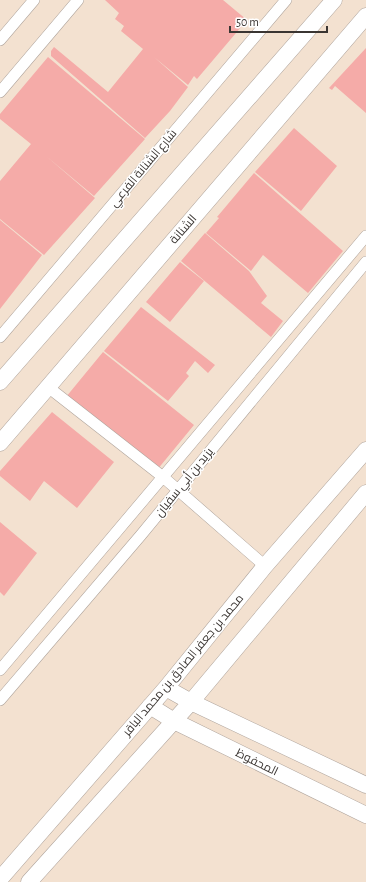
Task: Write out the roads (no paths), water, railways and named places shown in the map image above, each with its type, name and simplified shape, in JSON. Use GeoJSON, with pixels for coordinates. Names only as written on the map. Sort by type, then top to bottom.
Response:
{"type":"FeatureCollection","features":[{"type":"Feature","properties":{"kind":"street"},"geometry":{"type":"LineString","coordinates":[[0,40],[34,0]]}},
{"type":"Feature","properties":{"kind":"street"},"geometry":{"type":"LineString","coordinates":[[0,92],[78,0]]}},
{"type":"Feature","properties":{"kind":"street","name":"شارع الشنانة الفرعي"},"geometry":{"type":"LineString","coordinates":[[0,337],[286,0]]}},
{"type":"Feature","properties":{"kind":"street"},"geometry":{"type":"LineString","coordinates":[[0,382],[334,0]]}},
{"type":"Feature","properties":{"kind":"street","name":"الشنانة"},"geometry":{"type":"LineString","coordinates":[[0,443],[366,16]]}},
{"type":"Feature","properties":{"kind":"street","name":"يزيد بن أبي سفيان"},"geometry":{"type":"LineString","coordinates":[[0,670],[366,236]]}},
{"type":"Feature","properties":{"kind":"street","name":"يزيد بن أبي سفيان"},"geometry":{"type":"LineString","coordinates":[[0,700],[178,490],[366,262]]}},
{"type":"Feature","properties":{"kind":"street"},"geometry":{"type":"LineString","coordinates":[[48,387],[163,477],[265,566]]}},
{"type":"Feature","properties":{"kind":"street","name":"محمد بن جعفر الصادق بن محمد الباقر"},"geometry":{"type":"LineString","coordinates":[[0,879],[166,688],[265,566],[366,450]]}},
{"type":"Feature","properties":{"kind":"street"},"geometry":{"type":"LineString","coordinates":[[29,882],[191,702],[366,494]]}},
{"type":"Feature","properties":{"kind":"street"},"geometry":{"type":"LineString","coordinates":[[166,688],[191,702],[366,786]]}},
{"type":"Feature","properties":{"kind":"street","name":"المحفوظ"},"geometry":{"type":"LineString","coordinates":[[150,706],[174,721],[366,815]]}}]}
